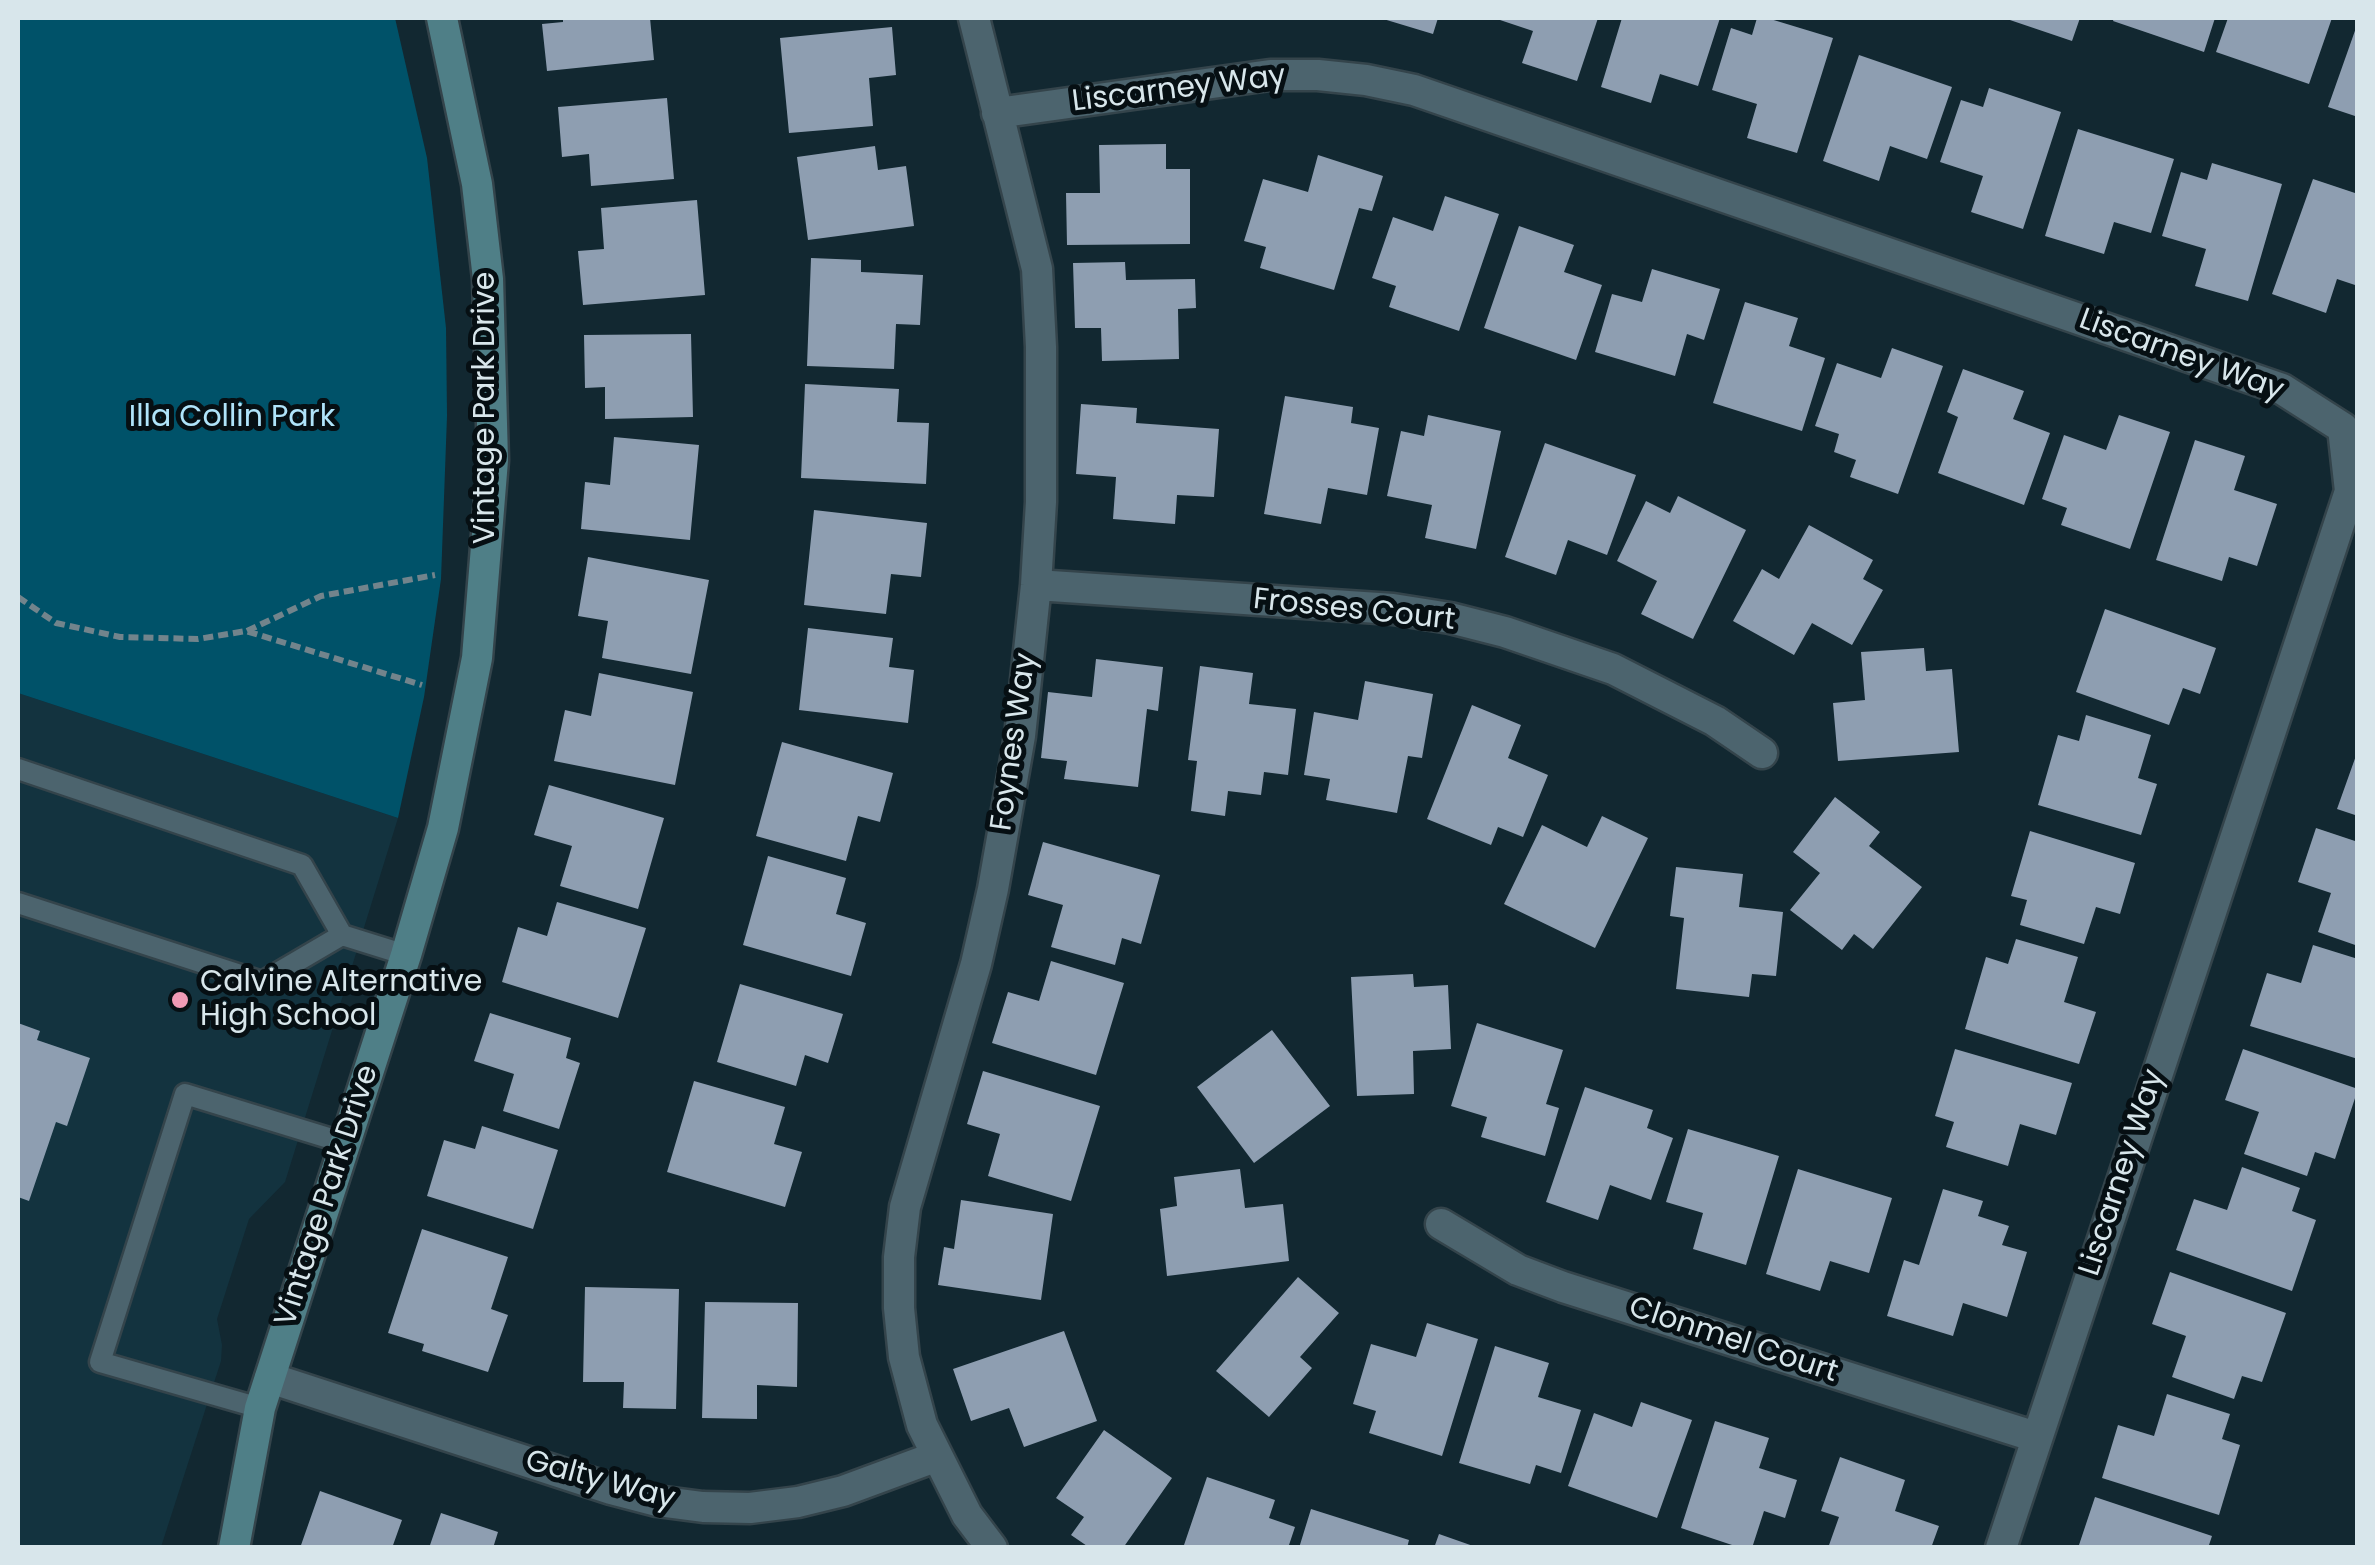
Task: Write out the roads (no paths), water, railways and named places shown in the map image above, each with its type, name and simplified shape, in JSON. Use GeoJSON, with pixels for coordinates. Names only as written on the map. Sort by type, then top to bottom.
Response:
{"type":"FeatureCollection","features":[{"type":"Feature","properties":{"kind":"street","name":"Vintage Park Drive"},"geometry":{"type":"LineString","coordinates":[[234,1548],[260,1408],[444,828],[462,747],[482,620],[493,460],[486,260],[474,166],[442,18]]}},
{"type":"Feature","properties":{"kind":"street","name":"Foynes Way"},"geometry":{"type":"LineString","coordinates":[[935,1457],[922,1426],[904,1357],[898,1308],[899,1258],[905,1207],[976,964],[993,889],[1020,736],[1036,585],[1041,386],[1037,269],[974,18]]}},
{"type":"Feature","properties":{"kind":"street","name":"Liscarney Way"},"geometry":{"type":"LineString","coordinates":[[996,113],[1270,75],[1350,78],[1414,90],[2282,389],[2343,428],[2350,491],[2001,1548]]}},
{"type":"Feature","properties":{"kind":"street","name":"Frosses Court"},"geometry":{"type":"LineString","coordinates":[[1036,585],[1393,610],[1450,618],[1505,632],[1613,669],[1715,721],[1762,753]]}},
{"type":"Feature","properties":{"kind":"street","name":"Clonmel Court"},"geometry":{"type":"LineString","coordinates":[[1440,1224],[1518,1270],[1563,1287],[2036,1437]]}},
{"type":"Feature","properties":{"kind":"street","name":"Galty Way"},"geometry":{"type":"LineString","coordinates":[[270,1378],[611,1490],[703,1507],[750,1508],[798,1502],[843,1491],[935,1457]]}},
{"type":"Feature","properties":{"kind":"street"},"geometry":{"type":"LineString","coordinates":[[935,1457],[967,1515],[992,1548]]}},
{"type":"Feature","properties":{"kind":"lane"},"geometry":{"type":"LineString","coordinates":[[18,770],[302,864],[342,936],[406,956]]}},
{"type":"Feature","properties":{"kind":"lane"},"geometry":{"type":"LineString","coordinates":[[18,903],[262,982],[342,936]]}},
{"type":"Feature","properties":{"kind":"lane"},"geometry":{"type":"LineString","coordinates":[[260,1408],[100,1362],[173,1130],[185,1094],[345,1142]]}},
{"type":"Feature","properties":{"kind":"place","name":"Calvine Alternative High School"},"geometry":{"type":"Point","coordinates":[180,1000]}},
{"type":"Feature","properties":{"kind":"park label","name":"Illa Collin Park"},"geometry":{"type":"Point","coordinates":[232,418]}}]}
